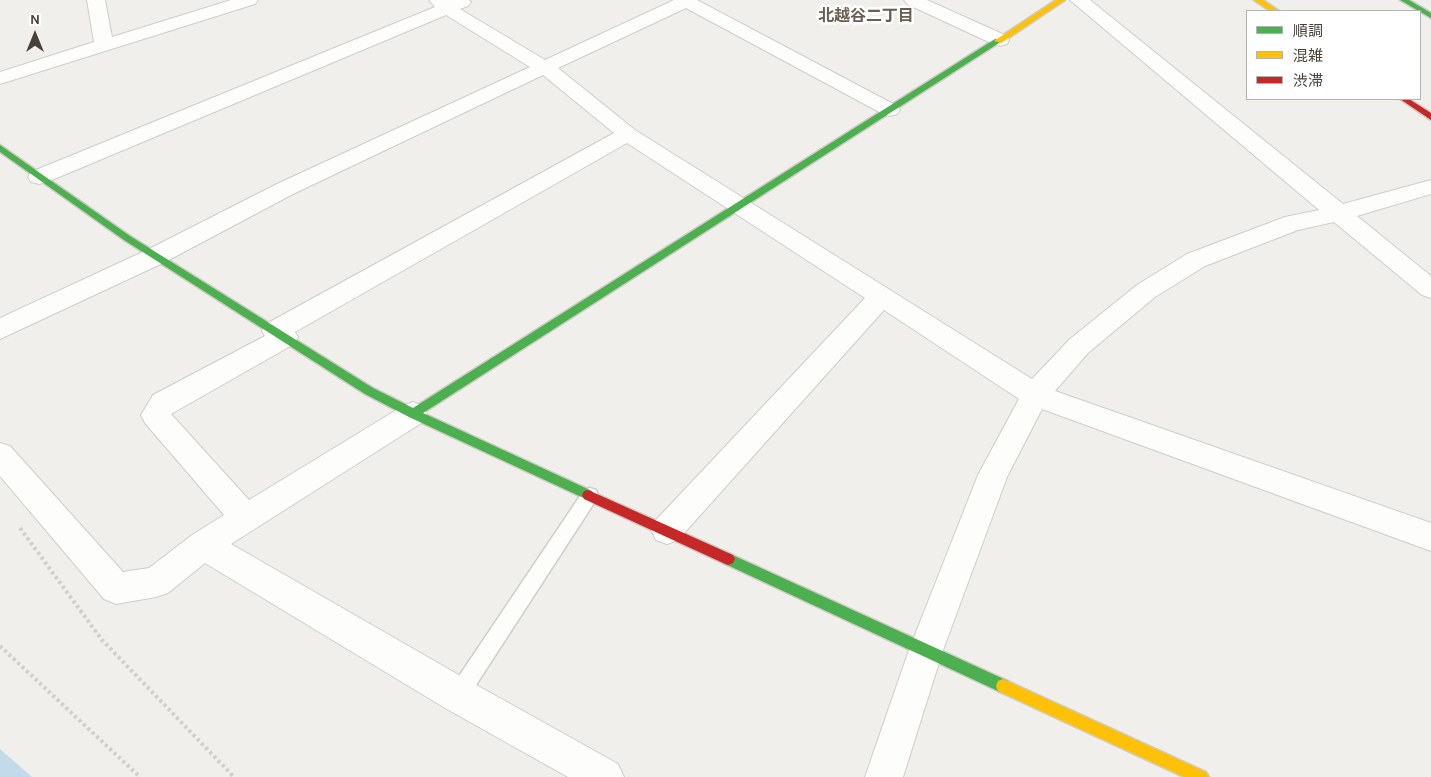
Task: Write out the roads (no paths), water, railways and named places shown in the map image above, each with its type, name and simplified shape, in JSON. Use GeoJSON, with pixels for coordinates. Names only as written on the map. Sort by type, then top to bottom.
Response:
{"type":"FeatureCollection","features":[{"type":"Feature","properties":{"kind":"street"},"geometry":{"type":"LineString","coordinates":[[96,0],[104,45]]}},
{"type":"Feature","properties":{"kind":"street"},"geometry":{"type":"LineString","coordinates":[[39,177],[443,4],[468,0]]}},
{"type":"Feature","properties":{"kind":"street"},"geometry":{"type":"LineString","coordinates":[[912,0],[1000,40]]}},
{"type":"Feature","properties":{"kind":"street"},"geometry":{"type":"LineString","coordinates":[[0,455],[116,588],[156,582],[203,545],[741,206],[1061,0]]}},
{"type":"Feature","properties":{"kind":"street"},"geometry":{"type":"LineString","coordinates":[[1079,0],[1431,289]]}},
{"type":"Feature","properties":{"kind":"street"},"geometry":{"type":"LineString","coordinates":[[1258,0],[1273,10]]}},
{"type":"Feature","properties":{"kind":"street"},"geometry":{"type":"LineString","coordinates":[[1404,0],[1421,10]]}},
{"type":"Feature","properties":{"kind":"street"},"geometry":{"type":"LineString","coordinates":[[0,328],[156,256],[285,188],[687,1],[890,110]]}},
{"type":"Feature","properties":{"kind":"street"},"geometry":{"type":"LineString","coordinates":[[0,78],[237,2]]}},
{"type":"Feature","properties":{"kind":"street"},"geometry":{"type":"LineString","coordinates":[[443,4],[546,68],[628,134],[1035,395],[1431,538]]}},
{"type":"Feature","properties":{"kind":"street"},"geometry":{"type":"LineString","coordinates":[[1406,100],[1431,117]]}},
{"type":"Feature","properties":{"kind":"street"},"geometry":{"type":"LineString","coordinates":[[246,519],[154,415],[163,403],[628,134]]}},
{"type":"Feature","properties":{"kind":"street"},"geometry":{"type":"LineString","coordinates":[[0,148],[39,177],[156,256],[369,391],[413,414],[1201,777]]}},
{"type":"Feature","properties":{"kind":"street"},"geometry":{"type":"LineString","coordinates":[[884,777],[926,650],[993,475],[1035,395],[1079,346],[1146,290],[1196,260],[1293,223],[1339,213],[1431,187]]}},
{"type":"Feature","properties":{"kind":"street"},"geometry":{"type":"LineString","coordinates":[[667,530],[882,296]]}},
{"type":"Feature","properties":{"kind":"street"},"geometry":{"type":"LineString","coordinates":[[203,545],[458,695],[605,777]]}},
{"type":"Feature","properties":{"kind":"lane"},"geometry":{"type":"LineString","coordinates":[[458,695],[590,495]]}},
{"type":"Feature","properties":{"kind":"water"},"geometry":{"type":"Polygon","coordinates":[[[0,749],[32,777],[0,777],[0,749]]]}},
{"type":"Feature","properties":{"kind":"district","name":"北越谷二丁目"},"geometry":{"type":"Point","coordinates":[866,16]}}]}
